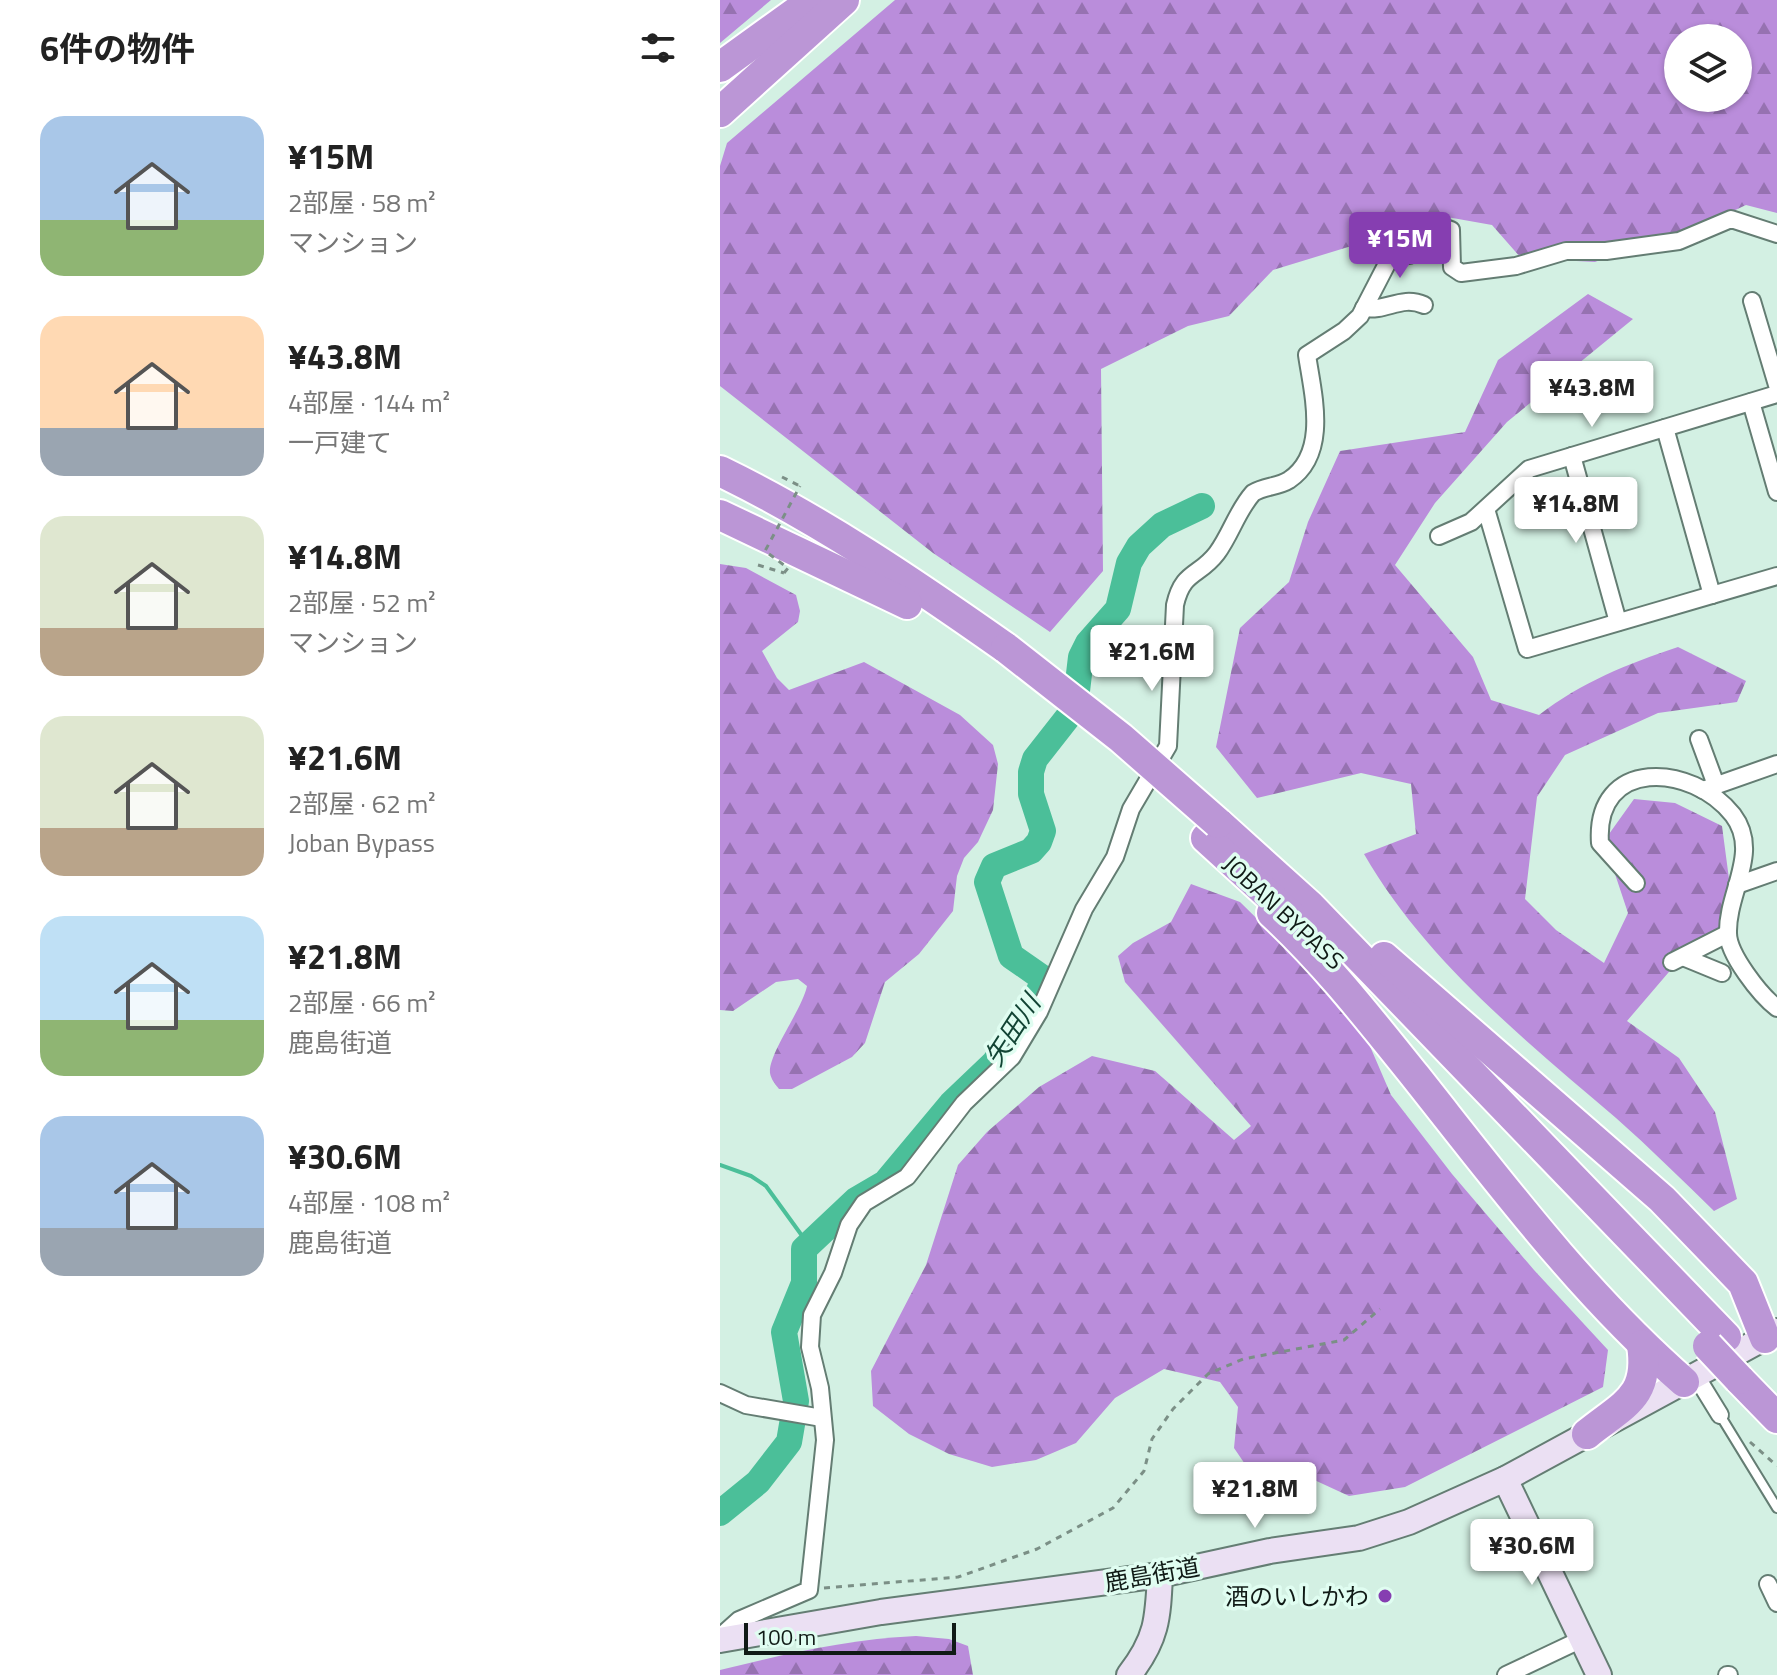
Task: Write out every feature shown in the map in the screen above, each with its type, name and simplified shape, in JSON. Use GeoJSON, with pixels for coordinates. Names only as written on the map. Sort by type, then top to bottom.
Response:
{"type":"FeatureCollection","features":[{"type":"Feature","properties":{"kind":"highway"},"geometry":{"type":"LineString","coordinates":[[720,67],[803,16],[844,0]]}},
{"type":"Feature","properties":{"kind":"highway"},"geometry":{"type":"LineString","coordinates":[[720,80],[803,16]]}},
{"type":"Feature","properties":{"kind":"highway"},"geometry":{"type":"LineString","coordinates":[[720,95],[803,16]]}},
{"type":"Feature","properties":{"kind":"highway"},"geometry":{"type":"LineString","coordinates":[[720,112],[803,16]]}},
{"type":"Feature","properties":{"kind":"highway"},"geometry":{"type":"LineString","coordinates":[[720,456],[823,520],[910,594]]}},
{"type":"Feature","properties":{"kind":"highway","name":"JOBAN BYPASS"},"geometry":{"type":"LineString","coordinates":[[720,471],[910,594],[1121,738],[1216,839],[1748,1374],[1777,1418]]}},
{"type":"Feature","properties":{"kind":"highway","name":"JOBAN BYPASS"},"geometry":{"type":"LineString","coordinates":[[720,493],[910,594]]}},
{"type":"Feature","properties":{"kind":"highway"},"geometry":{"type":"LineString","coordinates":[[720,515],[910,594]]}},
{"type":"Feature","properties":{"kind":"highway"},"geometry":{"type":"LineString","coordinates":[[1216,839],[1265,907],[1344,987],[1536,1227],[1642,1345],[1690,1379]]}},
{"type":"Feature","properties":{"kind":"highway","name":"JOBAN BYPASS"},"geometry":{"type":"LineString","coordinates":[[1216,839],[1310,906],[1717,1342]]}},
{"type":"Feature","properties":{"kind":"highway"},"geometry":{"type":"LineString","coordinates":[[1310,906],[1383,955],[1662,1199],[1743,1283],[1777,1305]]}},
{"type":"Feature","properties":{"kind":"highway"},"geometry":{"type":"LineString","coordinates":[[1743,1283],[1771,1334]]}},
{"type":"Feature","properties":{"kind":"highway"},"geometry":{"type":"LineString","coordinates":[[1587,1434],[1636,1393],[1646,1370],[1642,1345]]}},
{"type":"Feature","properties":{"kind":"highway","name":"JOBAN BYPASS"},"geometry":{"type":"LineString","coordinates":[[1748,1374],[1777,1391]]}},
{"type":"Feature","properties":{"kind":"street"},"geometry":{"type":"LineString","coordinates":[[720,1638],[739,1620],[809,1590],[825,1440],[820,1388],[809,1332],[812,1315],[833,1273],[849,1225],[864,1203],[907,1177],[964,1103],[1012,1057],[1039,1012],[1084,909],[1115,857],[1131,809],[1168,746],[1175,605],[1179,587],[1190,573],[1217,553],[1253,493],[1285,483],[1306,463],[1314,446],[1313,396],[1307,355],[1344,331],[1364,308],[1391,256],[1409,255],[1419,235],[1430,229],[1451,230],[1452,267],[1461,273],[1516,266],[1566,251],[1606,251],[1679,241],[1731,219],[1777,234]]}},
{"type":"Feature","properties":{"kind":"street"},"geometry":{"type":"LineString","coordinates":[[1364,308],[1373,310],[1405,300],[1424,305]]}},
{"type":"Feature","properties":{"kind":"street"},"geometry":{"type":"LineString","coordinates":[[1752,301],[1777,385]]}},
{"type":"Feature","properties":{"kind":"street"},"geometry":{"type":"LineString","coordinates":[[1439,536],[1471,522],[1529,469],[1777,394]]}},
{"type":"Feature","properties":{"kind":"street"},"geometry":{"type":"LineString","coordinates":[[1751,402],[1777,492]]}},
{"type":"Feature","properties":{"kind":"street"},"geometry":{"type":"LineString","coordinates":[[1665,428],[1712,595]]}},
{"type":"Feature","properties":{"kind":"street"},"geometry":{"type":"LineString","coordinates":[[1572,456],[1618,622]]}},
{"type":"Feature","properties":{"kind":"street"},"geometry":{"type":"LineString","coordinates":[[1486,509],[1527,649],[1777,576]]}},
{"type":"Feature","properties":{"kind":"street"},"geometry":{"type":"LineString","coordinates":[[1699,739],[1709,788],[1727,809],[1747,845],[1727,934],[1756,990],[1777,1008]]}},
{"type":"Feature","properties":{"kind":"street"},"geometry":{"type":"LineString","coordinates":[[1636,883],[1600,843],[1601,813],[1614,791],[1641,777],[1655,776],[1709,788],[1777,764]]}},
{"type":"Feature","properties":{"kind":"street"},"geometry":{"type":"LineString","coordinates":[[1737,885],[1777,871]]}},
{"type":"Feature","properties":{"kind":"street"},"geometry":{"type":"LineString","coordinates":[[1722,973],[1677,960],[1727,934]]}},
{"type":"Feature","properties":{"kind":"street","name":"鹿島街道"},"geometry":{"type":"LineString","coordinates":[[720,1638],[881,1612],[1160,1575],[1270,1551],[1359,1538],[1409,1522],[1505,1479],[1771,1334]]}},
{"type":"Feature","properties":{"kind":"street"},"geometry":{"type":"LineString","coordinates":[[1690,1379],[1720,1415]]}},
{"type":"Feature","properties":{"kind":"street"},"geometry":{"type":"LineString","coordinates":[[720,1393],[746,1405],[822,1418]]}},
{"type":"Feature","properties":{"kind":"street"},"geometry":{"type":"LineString","coordinates":[[1505,1479],[1599,1675]]}},
{"type":"Feature","properties":{"kind":"street"},"geometry":{"type":"LineString","coordinates":[[1129,1675],[1153,1639],[1160,1575]]}},
{"type":"Feature","properties":{"kind":"street"},"geometry":{"type":"LineString","coordinates":[[1768,1584],[1777,1603]]}},
{"type":"Feature","properties":{"kind":"street"},"geometry":{"type":"LineString","coordinates":[[1506,1675],[1582,1639]]}},
{"type":"Feature","properties":{"kind":"lane"},"geometry":{"type":"LineString","coordinates":[[1720,1415],[1777,1508]]}},
{"type":"Feature","properties":{"kind":"path"},"geometry":{"type":"LineString","coordinates":[[758,565],[784,573],[788,568],[765,551],[800,486]]}},
{"type":"Feature","properties":{"kind":"path"},"geometry":{"type":"LineString","coordinates":[[809,1590],[958,1577],[1037,1549],[1113,1508],[1144,1471],[1152,1439],[1173,1409],[1208,1374],[1243,1359],[1344,1340],[1380,1309]]}},
{"type":"Feature","properties":{"kind":"green space"},"geometry":{"type":"Polygon","coordinates":[[[720,0],[771,0],[720,43],[720,0]]]}},
{"type":"Feature","properties":{"kind":"green space"},"geometry":{"type":"Polygon","coordinates":[[[895,0],[1777,0],[1777,213],[1746,205],[1667,242],[1648,241],[1595,262],[1521,258],[1492,225],[1430,214],[1407,229],[1273,270],[1229,316],[1188,326],[1101,369],[1103,571],[1050,632],[933,553],[720,386],[720,166],[727,143],[895,0]]]}},
{"type":"Feature","properties":{"kind":"green space"},"geometry":{"type":"Polygon","coordinates":[[[1588,294],[1633,319],[1507,422],[1435,503],[1395,565],[1473,657],[1491,700],[1539,715],[1606,675],[1678,647],[1746,681],[1737,702],[1658,713],[1565,755],[1537,797],[1525,899],[1556,930],[1604,963],[1628,913],[1604,841],[1634,799],[1675,803],[1722,826],[1731,894],[1712,950],[1680,959],[1627,1021],[1679,1058],[1715,1112],[1737,1199],[1714,1211],[1629,1129],[1479,996],[1416,929],[1389,893],[1364,854],[1416,834],[1411,784],[1361,773],[1257,798],[1216,747],[1240,628],[1289,582],[1308,522],[1340,451],[1465,432],[1498,360],[1588,294]]]}},
{"type":"Feature","properties":{"kind":"green space"},"geometry":{"type":"Polygon","coordinates":[[[720,564],[746,568],[796,595],[800,611],[798,622],[762,651],[777,678],[789,690],[864,662],[960,715],[993,745],[998,764],[993,810],[978,842],[964,858],[957,876],[953,911],[919,954],[885,982],[865,1043],[852,1057],[792,1089],[779,1089],[771,1075],[771,1065],[807,986],[798,979],[776,982],[733,1011],[720,1010],[720,564]]]}},
{"type":"Feature","properties":{"kind":"green space"},"geometry":{"type":"Polygon","coordinates":[[[1191,884],[1240,902],[1313,974],[1366,1037],[1391,1095],[1452,1174],[1608,1350],[1603,1387],[1405,1487],[1349,1496],[1310,1478],[1264,1469],[1249,1470],[1234,1448],[1238,1407],[1220,1382],[1164,1369],[1115,1398],[1076,1443],[1036,1460],[992,1467],[949,1454],[909,1434],[873,1406],[871,1371],[926,1265],[958,1165],[987,1132],[1039,1087],[1092,1056],[1155,1071],[1234,1140],[1251,1126],[1125,982],[1118,956],[1133,943],[1171,922],[1191,884]]]}},
{"type":"Feature","properties":{"kind":"green space"},"geometry":{"type":"Polygon","coordinates":[[[916,1636],[949,1639],[968,1646],[973,1675],[720,1675],[720,1670],[817,1648],[916,1636]]]}},
{"type":"Feature","properties":{"kind":"waterway","name":"矢田川"},"geometry":{"type":"LineString","coordinates":[[720,1513],[758,1482],[789,1442],[796,1401],[784,1332],[804,1283],[804,1249],[856,1200],[885,1183],[951,1104],[994,1063],[1030,1012],[1044,979],[1011,956],[987,882],[994,866],[1031,851],[1039,842],[1043,831],[1031,794],[1031,772],[1035,759],[1075,708],[1081,657],[1088,643],[1118,609],[1129,563],[1139,546],[1162,525],[1202,506]]}},
{"type":"Feature","properties":{"kind":"waterway"},"geometry":{"type":"LineString","coordinates":[[720,1165],[751,1176],[766,1186],[808,1244]]}},
{"type":"Feature","properties":{"kind":"place","name":"酒のいしかわ"},"geometry":{"type":"Point","coordinates":[1385,1596]}}]}
